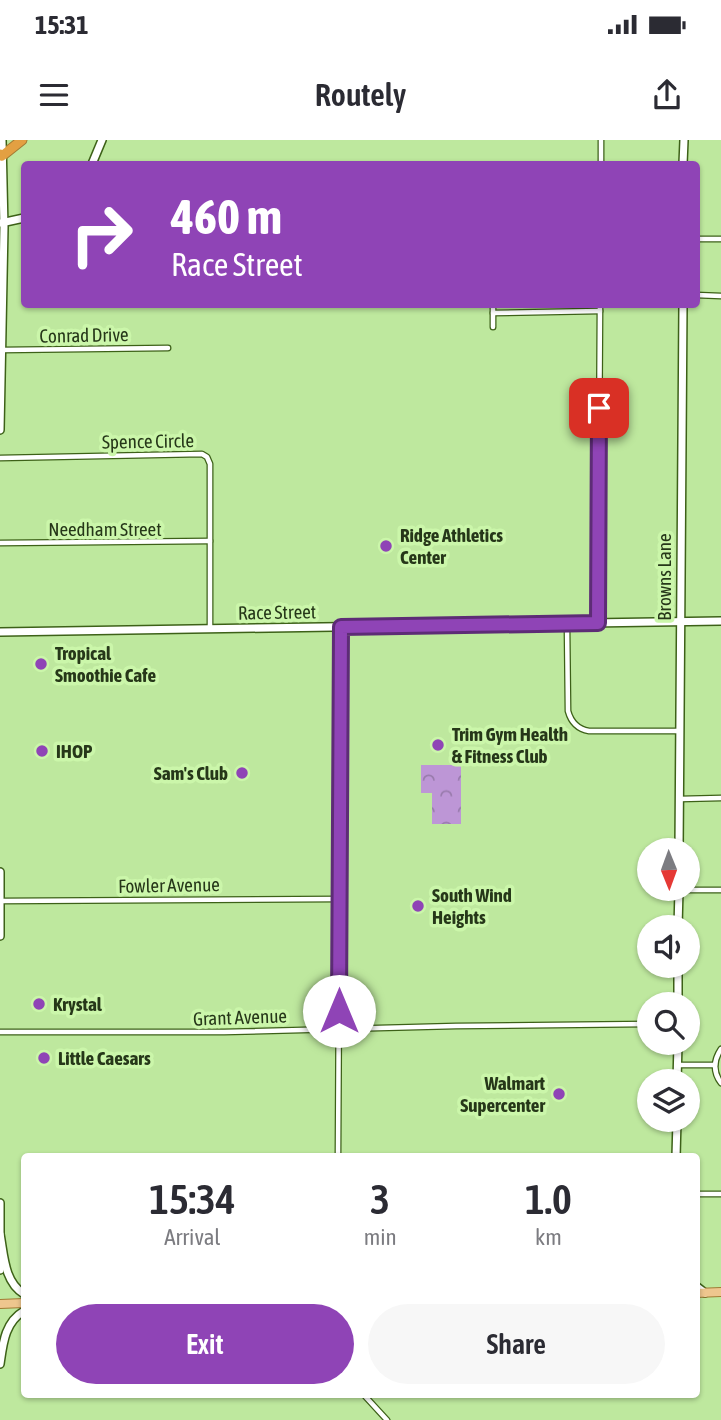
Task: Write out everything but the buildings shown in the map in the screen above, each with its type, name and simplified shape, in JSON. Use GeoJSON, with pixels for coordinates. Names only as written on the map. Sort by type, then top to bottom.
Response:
{"type":"FeatureCollection","features":[{"type":"Feature","properties":{"kind":"highway"},"geometry":{"type":"LineString","coordinates":[[1,155],[22,140]]}},
{"type":"Feature","properties":{"kind":"main road"},"geometry":{"type":"LineString","coordinates":[[701,1293],[721,1292]]}},
{"type":"Feature","properties":{"kind":"main road"},"geometry":{"type":"LineString","coordinates":[[0,1304],[21,1303]]}},
{"type":"Feature","properties":{"kind":"street"},"geometry":{"type":"LineString","coordinates":[[0,430],[2,140]]}},
{"type":"Feature","properties":{"kind":"street"},"geometry":{"type":"LineString","coordinates":[[93,161],[103,140]]}},
{"type":"Feature","properties":{"kind":"street"},"geometry":{"type":"LineString","coordinates":[[601,140],[601,161]]}},
{"type":"Feature","properties":{"kind":"street"},"geometry":{"type":"LineString","coordinates":[[683,161],[684,140]]}},
{"type":"Feature","properties":{"kind":"street"},"geometry":{"type":"LineString","coordinates":[[2,223],[21,219]]}},
{"type":"Feature","properties":{"kind":"street"},"geometry":{"type":"LineString","coordinates":[[700,239],[721,239]]}},
{"type":"Feature","properties":{"kind":"street"},"geometry":{"type":"LineString","coordinates":[[700,295],[721,296]]}},
{"type":"Feature","properties":{"kind":"street"},"geometry":{"type":"LineString","coordinates":[[493,308],[493,327]]}},
{"type":"Feature","properties":{"kind":"street","name":"Browns Lane"},"geometry":{"type":"LineString","coordinates":[[679,838],[683,308]]}},
{"type":"Feature","properties":{"kind":"street"},"geometry":{"type":"LineString","coordinates":[[493,313],[600,311],[598,623]]}},
{"type":"Feature","properties":{"kind":"street","name":"Conrad Drive"},"geometry":{"type":"LineString","coordinates":[[1,350],[168,348]]}},
{"type":"Feature","properties":{"kind":"street","name":"Spence Circle"},"geometry":{"type":"LineString","coordinates":[[0,458],[205,455],[210,464],[210,628]]}},
{"type":"Feature","properties":{"kind":"street","name":"Needham Street"},"geometry":{"type":"LineString","coordinates":[[0,543],[210,541]]}},
{"type":"Feature","properties":{"kind":"street","name":"Race Street"},"geometry":{"type":"LineString","coordinates":[[0,632],[721,621]]}},
{"type":"Feature","properties":{"kind":"street"},"geometry":{"type":"LineString","coordinates":[[567,624],[568,711],[573,723],[589,731],[679,731]]}},
{"type":"Feature","properties":{"kind":"street"},"geometry":{"type":"LineString","coordinates":[[338,1153],[341,627]]}},
{"type":"Feature","properties":{"kind":"street"},"geometry":{"type":"LineString","coordinates":[[679,799],[721,798]]}},
{"type":"Feature","properties":{"kind":"street"},"geometry":{"type":"LineString","coordinates":[[0,872],[0,936]]}},
{"type":"Feature","properties":{"kind":"street"},"geometry":{"type":"LineString","coordinates":[[700,890],[721,890]]}},
{"type":"Feature","properties":{"kind":"street","name":"Fowler Avenue"},"geometry":{"type":"LineString","coordinates":[[0,901],[339,899]]}},
{"type":"Feature","properties":{"kind":"street","name":"Grant Avenue"},"geometry":{"type":"LineString","coordinates":[[0,1032],[228,1032],[637,1024]]}},
{"type":"Feature","properties":{"kind":"street"},"geometry":{"type":"LineString","coordinates":[[721,1049],[715,1065],[716,1075],[721,1083]]}},
{"type":"Feature","properties":{"kind":"street"},"geometry":{"type":"LineString","coordinates":[[677,1055],[677,1069]]}},
{"type":"Feature","properties":{"kind":"street"},"geometry":{"type":"LineString","coordinates":[[677,1065],[715,1065]]}},
{"type":"Feature","properties":{"kind":"street"},"geometry":{"type":"LineString","coordinates":[[676,1153],[677,1132]]}},
{"type":"Feature","properties":{"kind":"street"},"geometry":{"type":"LineString","coordinates":[[700,1194],[721,1194]]}},
{"type":"Feature","properties":{"kind":"street"},"geometry":{"type":"LineString","coordinates":[[0,1203],[0,1270]]}},
{"type":"Feature","properties":{"kind":"street"},"geometry":{"type":"LineString","coordinates":[[0,1234],[8,1276],[13,1286],[21,1292]]}},
{"type":"Feature","properties":{"kind":"street"},"geometry":{"type":"LineString","coordinates":[[0,1364],[8,1326],[21,1313]]}},
{"type":"Feature","properties":{"kind":"street"},"geometry":{"type":"LineString","coordinates":[[367,1398],[387,1420]]}},
{"type":"Feature","properties":{"kind":"green space"},"geometry":{"type":"Polygon","coordinates":[[[421,765],[461,765],[461,824],[432,824],[432,793],[421,793],[421,765]]]}},
{"type":"Feature","properties":{"kind":"place","name":"Ridge Athletics Center"},"geometry":{"type":"Point","coordinates":[386,546]}},
{"type":"Feature","properties":{"kind":"place","name":"Tropical Smoothie Cafe"},"geometry":{"type":"Point","coordinates":[41,664]}},
{"type":"Feature","properties":{"kind":"place","name":"Trim Gym Health & Fitness Club"},"geometry":{"type":"Point","coordinates":[438,745]}},
{"type":"Feature","properties":{"kind":"place","name":"IHOP"},"geometry":{"type":"Point","coordinates":[42,751]}},
{"type":"Feature","properties":{"kind":"place","name":"Sam's Club"},"geometry":{"type":"Point","coordinates":[242,773]}},
{"type":"Feature","properties":{"kind":"place","name":"South Wind Heights"},"geometry":{"type":"Point","coordinates":[418,906]}},
{"type":"Feature","properties":{"kind":"place","name":"Krystal"},"geometry":{"type":"Point","coordinates":[39,1004]}},
{"type":"Feature","properties":{"kind":"place","name":"Little Caesars"},"geometry":{"type":"Point","coordinates":[44,1058]}},
{"type":"Feature","properties":{"kind":"place","name":"Walmart Supercenter"},"geometry":{"type":"Point","coordinates":[559,1094]}},
{"type":"Feature","properties":{"kind":"route"},"geometry":{"type":"LineString","coordinates":[[339,1011],[341,627],[598,623],[599,408]]}}]}
